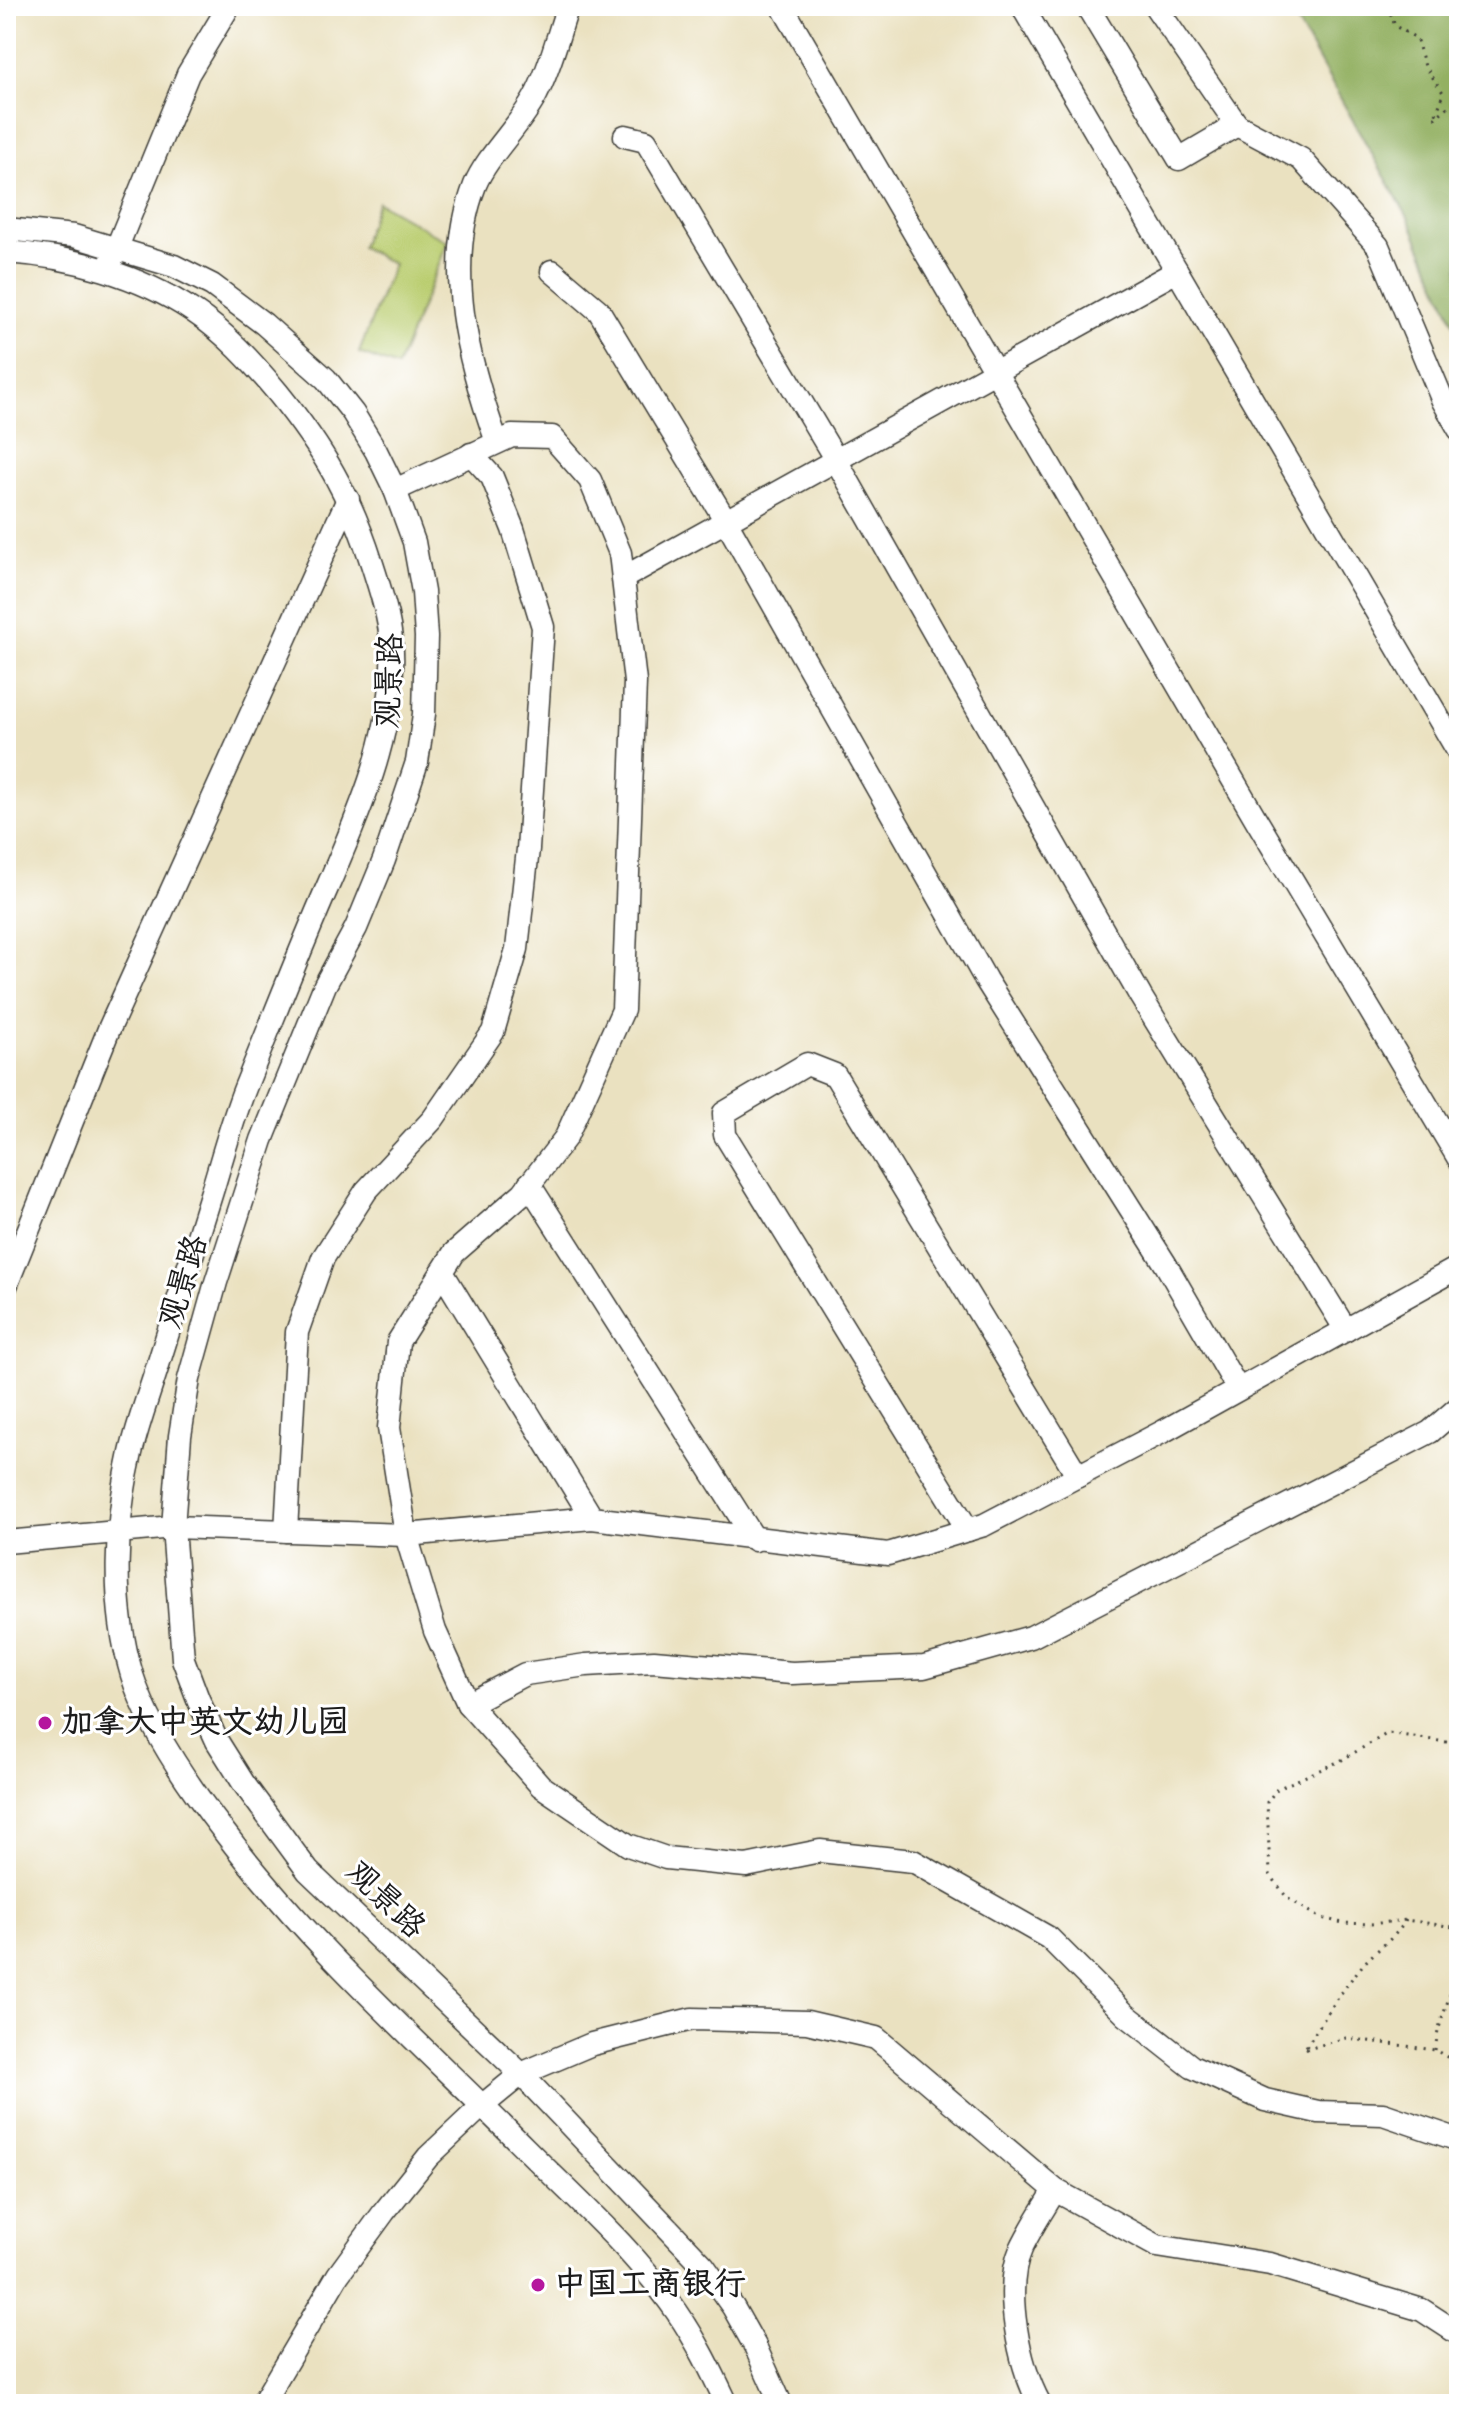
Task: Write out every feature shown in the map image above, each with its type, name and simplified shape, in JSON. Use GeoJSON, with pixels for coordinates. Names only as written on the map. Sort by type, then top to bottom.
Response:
{"type":"FeatureCollection","features":[{"type":"Feature","properties":{"kind":"street"},"geometry":{"type":"LineString","coordinates":[[107,271],[188,74],[229,6]]}},
{"type":"Feature","properties":{"kind":"street"},"geometry":{"type":"LineString","coordinates":[[497,442],[478,390],[463,321],[460,244],[476,183],[537,94],[568,6]]}},
{"type":"Feature","properties":{"kind":"street"},"geometry":{"type":"LineString","coordinates":[[782,6],[1249,808],[1459,1159]]}},
{"type":"Feature","properties":{"kind":"street"},"geometry":{"type":"LineString","coordinates":[[1022,6],[1459,753]]}},
{"type":"Feature","properties":{"kind":"street"},"geometry":{"type":"LineString","coordinates":[[1087,6],[1179,159],[1237,125]]}},
{"type":"Feature","properties":{"kind":"street"},"geometry":{"type":"LineString","coordinates":[[1155,6],[1237,125],[1301,159],[1378,246],[1443,401],[1459,429]]}},
{"type":"Feature","properties":{"kind":"street"},"geometry":{"type":"LineString","coordinates":[[625,136],[646,141],[836,460],[1141,997],[1346,1330]]}},
{"type":"Feature","properties":{"kind":"street","name":"观景路"},"geometry":{"type":"LineString","coordinates":[[6,229],[74,236],[174,266],[212,285],[264,324],[326,379],[376,451],[395,490],[414,542],[423,592],[426,637],[424,714],[417,762],[384,860],[356,928],[325,985],[262,1140],[216,1282],[189,1379],[180,1436],[173,1527],[183,1659],[217,1741],[244,1784],[308,1871],[521,2074],[703,2265],[733,2307],[755,2346],[781,2404]]}},
{"type":"Feature","properties":{"kind":"street","name":"观景路"},"geometry":{"type":"LineString","coordinates":[[6,252],[76,262],[149,288],[192,310],[228,339],[267,380],[327,458],[360,525],[382,594],[393,663],[381,740],[360,812],[240,1099],[131,1453],[120,1530],[118,1572],[123,1638],[131,1671],[140,1696],[186,1778],[252,1869],[302,1925],[616,2239],[673,2306],[704,2356],[727,2404]]}},
{"type":"Feature","properties":{"kind":"street"},"geometry":{"type":"LineString","coordinates":[[552,271],[599,311],[726,521],[986,980],[1166,1265],[1238,1389]]}},
{"type":"Feature","properties":{"kind":"street"},"geometry":{"type":"LineString","coordinates":[[623,578],[1177,271]]}},
{"type":"Feature","properties":{"kind":"street"},"geometry":{"type":"LineString","coordinates":[[395,490],[512,436],[552,437],[590,480],[620,553],[635,682],[623,1010],[566,1137],[523,1193],[454,1253],[398,1342],[389,1428],[406,1535],[435,1631],[468,1704],[541,1786],[628,1845],[666,1858],[746,1866],[820,1851],[913,1861],[1049,1938],[1126,2015],[1192,2067],[1265,2100],[1318,2112],[1383,2114],[1459,2140]]}},
{"type":"Feature","properties":{"kind":"street"},"geometry":{"type":"LineString","coordinates":[[286,1531],[297,1332],[323,1258],[366,1191],[433,1119],[493,1032],[517,949],[528,849],[543,627],[513,529],[492,477],[471,454]]}},
{"type":"Feature","properties":{"kind":"street"},"geometry":{"type":"LineString","coordinates":[[6,1286],[109,1029],[348,499]]}},
{"type":"Feature","properties":{"kind":"street"},"geometry":{"type":"LineString","coordinates":[[968,1530],[725,1135],[724,1113],[807,1064],[835,1075],[1078,1476]]}},
{"type":"Feature","properties":{"kind":"street"},"geometry":{"type":"LineString","coordinates":[[529,1184],[755,1540]]}},
{"type":"Feature","properties":{"kind":"street"},"geometry":{"type":"LineString","coordinates":[[6,1542],[173,1527],[406,1535],[592,1518],[888,1554],[984,1525],[1459,1267]]}},
{"type":"Feature","properties":{"kind":"street"},"geometry":{"type":"LineString","coordinates":[[442,1272],[592,1518]]}},
{"type":"Feature","properties":{"kind":"street"},"geometry":{"type":"LineString","coordinates":[[468,1704],[525,1674],[586,1665],[654,1661],[792,1673],[924,1667],[1031,1637],[1430,1432],[1459,1407]]}},
{"type":"Feature","properties":{"kind":"street"},"geometry":{"type":"LineString","coordinates":[[262,2404],[338,2275],[384,2212],[428,2157],[482,2106],[521,2074],[592,2044],[692,2019],[807,2022],[876,2038],[1055,2190],[1157,2246],[1270,2264],[1422,2310],[1459,2334]]}},
{"type":"Feature","properties":{"kind":"street"},"geometry":{"type":"LineString","coordinates":[[1040,2404],[1032,2391],[1017,2344],[1014,2273],[1021,2249],[1055,2190]]}},
{"type":"Feature","properties":{"kind":"path"},"geometry":{"type":"LineString","coordinates":[[1388,6],[1395,26],[1416,38],[1425,66],[1444,94],[1434,119],[1459,97]]}},
{"type":"Feature","properties":{"kind":"path"},"geometry":{"type":"LineString","coordinates":[[1435,2050],[1456,1976],[1454,1927],[1406,1920],[1343,1923],[1321,1918],[1287,1898],[1270,1874],[1267,1802],[1277,1789],[1340,1761],[1388,1733],[1459,1744]]}},
{"type":"Feature","properties":{"kind":"path"},"geometry":{"type":"LineString","coordinates":[[1406,1920],[1399,1932],[1366,1962],[1340,1993],[1304,2050],[1346,2038],[1435,2050],[1459,2064]]}},
{"type":"Feature","properties":{"kind":"green space"},"geometry":{"type":"Polygon","coordinates":[[[1288,6],[1459,6],[1459,334],[1409,219],[1288,6]]]}},
{"type":"Feature","properties":{"kind":"green space"},"geometry":{"type":"Polygon","coordinates":[[[378,202],[448,242],[397,367],[359,353],[393,264],[361,247],[378,202]]]}},
{"type":"Feature","properties":{"kind":"place","name":"加拿大中英文幼儿园"},"geometry":{"type":"Point","coordinates":[45,1723]}},
{"type":"Feature","properties":{"kind":"place","name":"中国工商银行"},"geometry":{"type":"Point","coordinates":[538,2285]}}]}
